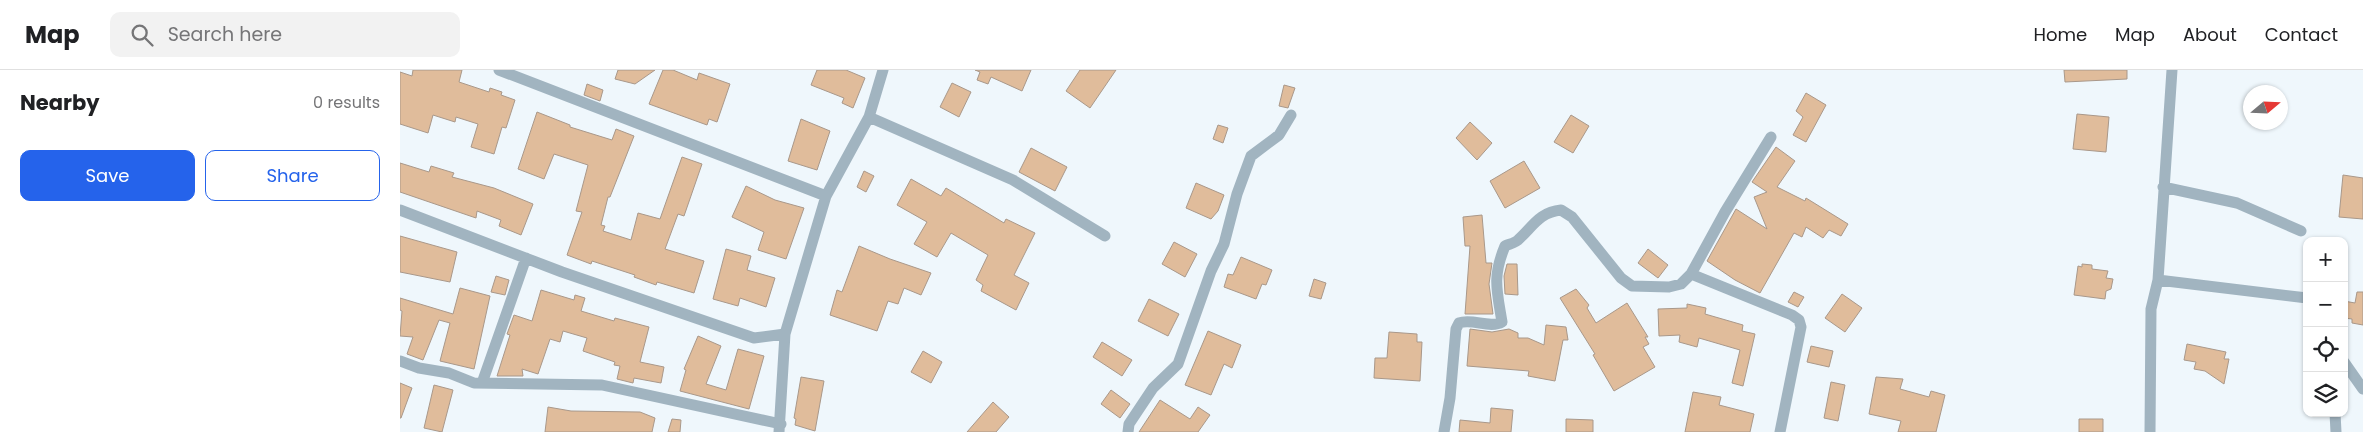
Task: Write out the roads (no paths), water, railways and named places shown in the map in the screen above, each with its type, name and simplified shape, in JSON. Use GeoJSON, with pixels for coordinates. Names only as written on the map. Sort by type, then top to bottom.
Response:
{"type":"FeatureCollection","features":[{"type":"Feature","properties":{"kind":"street"},"geometry":{"type":"LineString","coordinates":[[499,70],[826,196]]}},
{"type":"Feature","properties":{"kind":"street"},"geometry":{"type":"LineString","coordinates":[[400,361],[419,368],[449,373],[474,383],[602,385],[780,428],[785,334],[826,196],[869,117],[883,70]]}},
{"type":"Feature","properties":{"kind":"street"},"geometry":{"type":"LineString","coordinates":[[2150,432],[2151,309],[2158,280],[2172,70]]}},
{"type":"Feature","properties":{"kind":"street"},"geometry":{"type":"LineString","coordinates":[[1128,432],[1130,424],[1153,388],[1178,364],[1211,271],[1224,244],[1237,194],[1251,156],[1279,135],[1291,114]]}},
{"type":"Feature","properties":{"kind":"street"},"geometry":{"type":"LineString","coordinates":[[869,117],[1013,180],[1105,236]]}},
{"type":"Feature","properties":{"kind":"street"},"geometry":{"type":"LineString","coordinates":[[1444,432],[1450,398],[1455,339],[1459,323],[1464,321],[1499,324],[1502,322],[1496,286],[1497,266],[1505,246],[1519,240],[1540,216],[1552,211],[1561,210],[1572,217],[1621,278],[1632,286],[1669,287],[1681,284],[1690,274],[1771,137]]}},
{"type":"Feature","properties":{"kind":"street"},"geometry":{"type":"LineString","coordinates":[[2163,188],[2237,203],[2301,230]]}},
{"type":"Feature","properties":{"kind":"street"},"geometry":{"type":"LineString","coordinates":[[400,210],[526,258],[754,338],[785,334]]}},
{"type":"Feature","properties":{"kind":"street"},"geometry":{"type":"LineString","coordinates":[[482,383],[526,258]]}},
{"type":"Feature","properties":{"kind":"street"},"geometry":{"type":"LineString","coordinates":[[1690,274],[1792,315],[1799,320],[1802,327],[1780,432]]}},
{"type":"Feature","properties":{"kind":"street"},"geometry":{"type":"LineString","coordinates":[[2158,280],[2303,298]]}},
{"type":"Feature","properties":{"kind":"street"},"geometry":{"type":"LineString","coordinates":[[2348,368],[2363,389]]}},
{"type":"Feature","properties":{"kind":"street"},"geometry":{"type":"LineString","coordinates":[[2335,417],[2336,432]]}}]}
